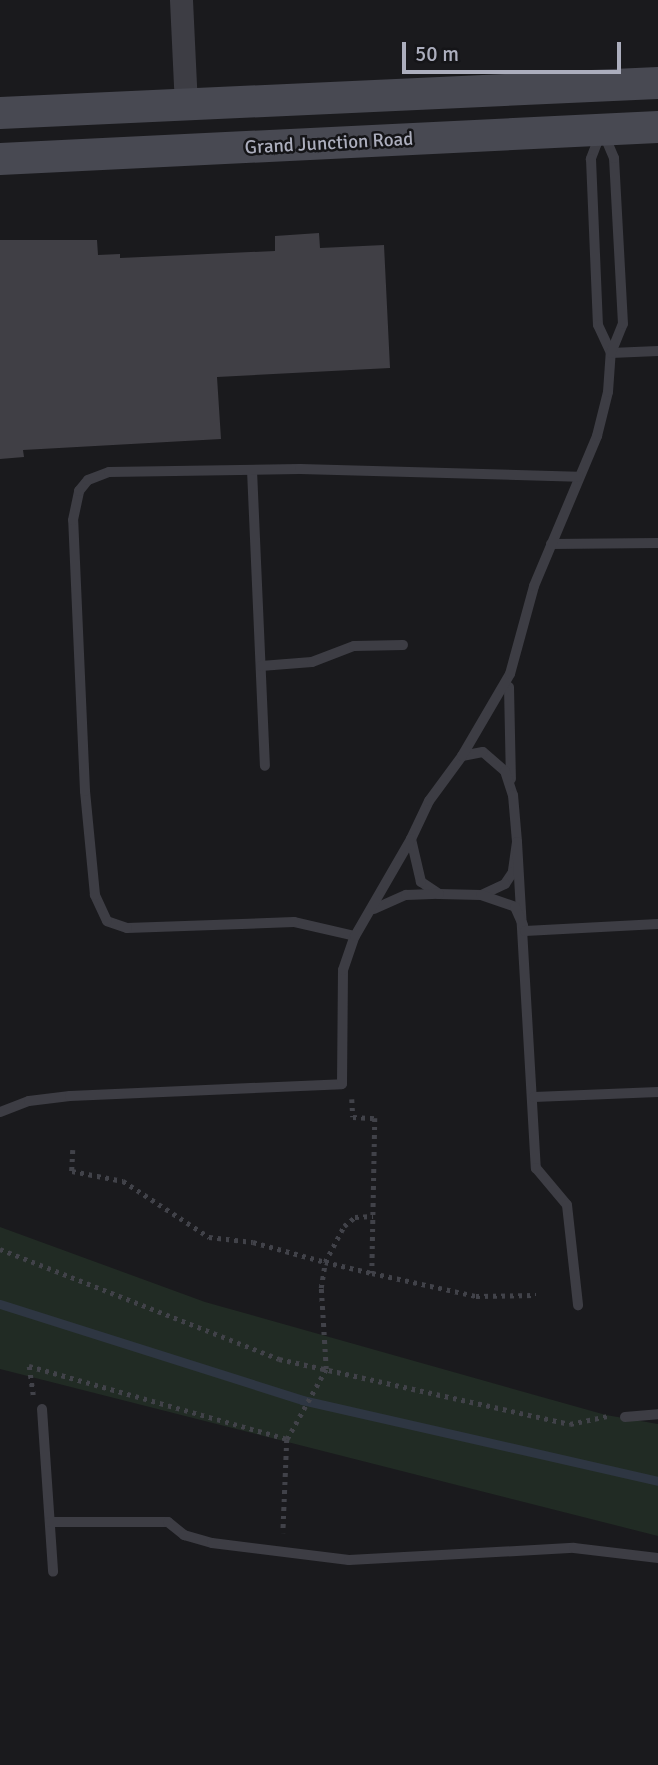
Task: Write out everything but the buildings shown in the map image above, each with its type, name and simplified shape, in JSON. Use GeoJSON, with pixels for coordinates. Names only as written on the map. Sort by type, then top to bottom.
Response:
{"type":"FeatureCollection","features":[{"type":"Feature","properties":{"kind":"main road"},"geometry":{"type":"LineString","coordinates":[[0,113],[658,83]]}},
{"type":"Feature","properties":{"kind":"main road"},"geometry":{"type":"LineString","coordinates":[[420,93],[570,107],[594,116],[602,130]]}},
{"type":"Feature","properties":{"kind":"main road"},"geometry":{"type":"LineString","coordinates":[[186,105],[188,151]]}},
{"type":"Feature","properties":{"kind":"main road","name":"Grand Junction Road"},"geometry":{"type":"LineString","coordinates":[[0,159],[658,127]]}},
{"type":"Feature","properties":{"kind":"street"},"geometry":{"type":"LineString","coordinates":[[181,0],[186,105]]}},
{"type":"Feature","properties":{"kind":"lane"},"geometry":{"type":"LineString","coordinates":[[578,1305],[566,1205],[536,1168],[525,931],[507,707],[510,674],[551,544],[597,436],[611,353],[623,324],[614,158],[602,130]]}},
{"type":"Feature","properties":{"kind":"lane"},"geometry":{"type":"LineString","coordinates":[[602,130],[591,173],[598,325],[611,353]]}},
{"type":"Feature","properties":{"kind":"lane"},"geometry":{"type":"LineString","coordinates":[[611,353],[658,351]]}},
{"type":"Feature","properties":{"kind":"lane"},"geometry":{"type":"LineString","coordinates":[[355,936],[294,922],[127,928],[107,921],[94,895],[74,534],[79,491],[88,480],[109,472],[252,470],[579,477]]}},
{"type":"Feature","properties":{"kind":"lane"},"geometry":{"type":"LineString","coordinates":[[252,470],[265,766]]}},
{"type":"Feature","properties":{"kind":"lane"},"geometry":{"type":"LineString","coordinates":[[551,544],[658,543]]}},
{"type":"Feature","properties":{"kind":"lane"},"geometry":{"type":"LineString","coordinates":[[261,666],[312,662],[354,646],[403,645]]}},
{"type":"Feature","properties":{"kind":"lane"},"geometry":{"type":"LineString","coordinates":[[0,1112],[29,1101],[70,1096],[342,1084],[343,970],[355,936],[411,839],[429,801],[462,756],[510,674]]}},
{"type":"Feature","properties":{"kind":"lane"},"geometry":{"type":"LineString","coordinates":[[462,756],[483,752],[495,759],[513,795]]}},
{"type":"Feature","properties":{"kind":"lane"},"geometry":{"type":"LineString","coordinates":[[411,839],[421,882],[439,894]]}},
{"type":"Feature","properties":{"kind":"lane"},"geometry":{"type":"LineString","coordinates":[[481,895],[509,878],[517,842]]}},
{"type":"Feature","properties":{"kind":"lane"},"geometry":{"type":"LineString","coordinates":[[369,913],[406,895],[481,895],[516,907],[525,931]]}},
{"type":"Feature","properties":{"kind":"lane"},"geometry":{"type":"LineString","coordinates":[[525,931],[658,925]]}},
{"type":"Feature","properties":{"kind":"lane"},"geometry":{"type":"LineString","coordinates":[[534,1097],[658,1092]]}},
{"type":"Feature","properties":{"kind":"lane"},"geometry":{"type":"LineString","coordinates":[[42,1409],[53,1572]]}},
{"type":"Feature","properties":{"kind":"lane"},"geometry":{"type":"LineString","coordinates":[[625,1417],[658,1413]]}},
{"type":"Feature","properties":{"kind":"lane"},"geometry":{"type":"LineString","coordinates":[[50,1522],[158,1521],[212,1543],[397,1561],[574,1548],[658,1558]]}},
{"type":"Feature","properties":{"kind":"path"},"geometry":{"type":"LineString","coordinates":[[342,1084],[352,1099],[352,1117],[375,1118],[372,1273]]}},
{"type":"Feature","properties":{"kind":"path"},"geometry":{"type":"LineString","coordinates":[[73,1150],[72,1171],[124,1181],[198,1232],[476,1296],[536,1295]]}},
{"type":"Feature","properties":{"kind":"path"},"geometry":{"type":"LineString","coordinates":[[279,1551],[287,1438],[326,1369],[321,1287],[325,1262],[344,1226],[355,1217],[373,1216]]}},
{"type":"Feature","properties":{"kind":"path"},"geometry":{"type":"LineString","coordinates":[[0,1249],[279,1359],[570,1424],[625,1417]]}},
{"type":"Feature","properties":{"kind":"path"},"geometry":{"type":"LineString","coordinates":[[42,1409],[31,1392],[29,1366],[287,1438]]}},
{"type":"Feature","properties":{"kind":"shaded area"},"geometry":{"type":"Polygon","coordinates":[[[0,1227],[205,1302],[606,1415],[658,1424],[658,1536],[0,1369],[0,1227]]]}},
{"type":"Feature","properties":{"kind":"waterway"},"geometry":{"type":"LineString","coordinates":[[0,1304],[302,1400],[658,1481]]}}]}
